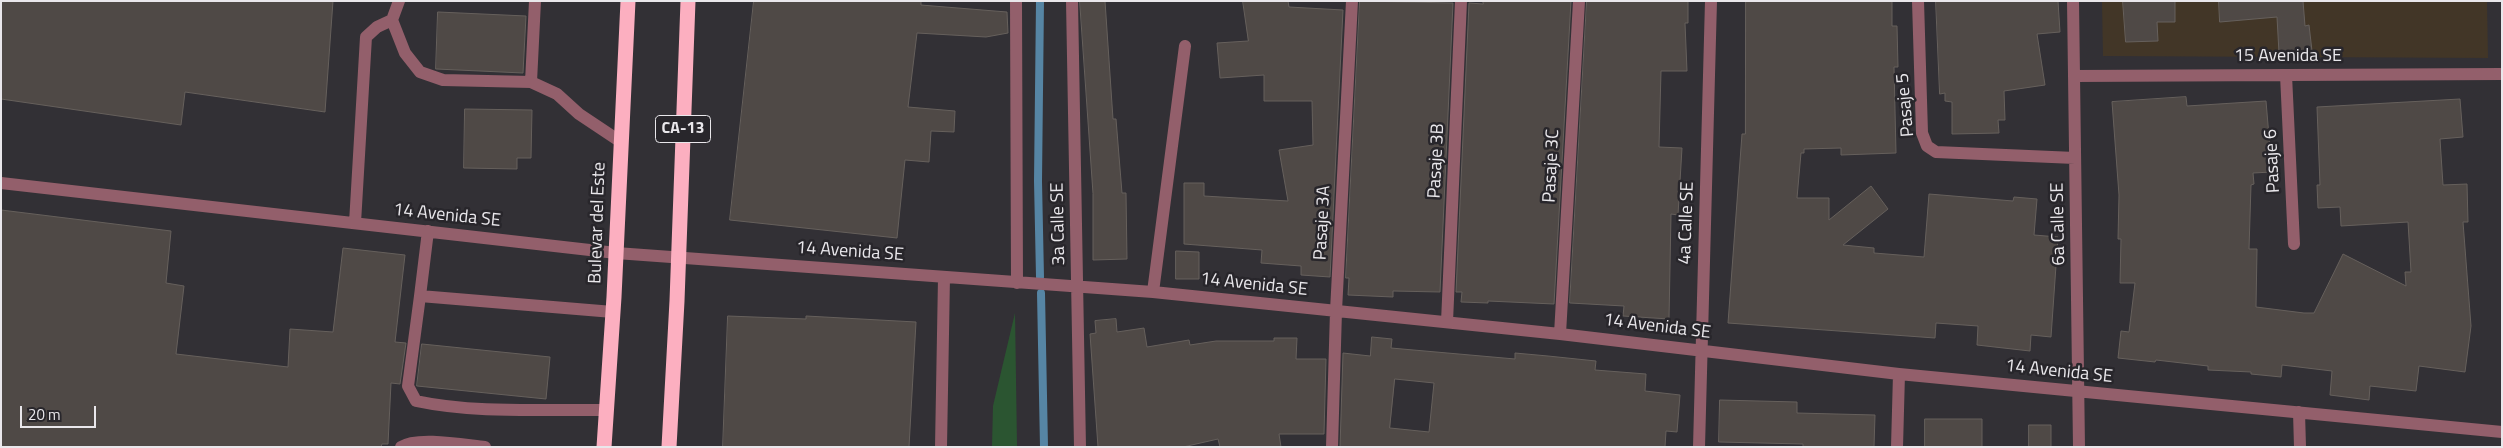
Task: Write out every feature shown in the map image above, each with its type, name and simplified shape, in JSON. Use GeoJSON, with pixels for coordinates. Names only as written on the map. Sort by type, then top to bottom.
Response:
{"type":"FeatureCollection","features":[{"type":"Feature","properties":{"kind":"highway","name":"Bulevar del Este"},"geometry":{"type":"LineString","coordinates":[[604,447],[613,312],[628,1]]}},
{"type":"Feature","properties":{"kind":"highway","name":"CA-13"},"geometry":{"type":"LineString","coordinates":[[669,447],[688,1]]}},
{"type":"Feature","properties":{"kind":"street"},"geometry":{"type":"LineString","coordinates":[[399,1],[392,20],[405,53],[420,72],[443,80],[531,82],[557,94],[579,114],[620,142]]}},
{"type":"Feature","properties":{"kind":"street"},"geometry":{"type":"LineString","coordinates":[[531,82],[535,1]]}},
{"type":"Feature","properties":{"kind":"street"},"geometry":{"type":"LineString","coordinates":[[1016,1],[1017,284]]}},
{"type":"Feature","properties":{"kind":"street","name":"3a Calle SE"},"geometry":{"type":"LineString","coordinates":[[1072,1],[1080,447]]}},
{"type":"Feature","properties":{"kind":"street","name":"Pasaje 3A"},"geometry":{"type":"LineString","coordinates":[[1332,447],[1336,311],[1352,1]]}},
{"type":"Feature","properties":{"kind":"street","name":"Pasaje 3B"},"geometry":{"type":"LineString","coordinates":[[1447,322],[1461,1]]}},
{"type":"Feature","properties":{"kind":"street","name":"Pasaje 3C"},"geometry":{"type":"LineString","coordinates":[[1560,334],[1579,1]]}},
{"type":"Feature","properties":{"kind":"street","name":"4a Calle SE"},"geometry":{"type":"LineString","coordinates":[[1699,447],[1711,1]]}},
{"type":"Feature","properties":{"kind":"street","name":"Pasaje 5"},"geometry":{"type":"LineString","coordinates":[[1918,1],[1922,133],[1927,146],[1936,152],[2075,158]]}},
{"type":"Feature","properties":{"kind":"street","name":"6a Calle SE"},"geometry":{"type":"LineString","coordinates":[[2073,1],[2079,447]]}},
{"type":"Feature","properties":{"kind":"street"},"geometry":{"type":"LineString","coordinates":[[354,223],[366,37],[378,27],[392,20]]}},
{"type":"Feature","properties":{"kind":"street"},"geometry":{"type":"LineString","coordinates":[[1153,292],[1185,46]]}},
{"type":"Feature","properties":{"kind":"street","name":"15 Avenida SE"},"geometry":{"type":"LineString","coordinates":[[2074,76],[2502,74]]}},
{"type":"Feature","properties":{"kind":"street","name":"Pasaje 6"},"geometry":{"type":"LineString","coordinates":[[2286,75],[2294,244]]}},
{"type":"Feature","properties":{"kind":"street","name":"14 Avenida SE"},"geometry":{"type":"LineString","coordinates":[[1,183],[616,253],[944,277],[1078,289],[1153,292],[1560,334],[1899,374],[2502,432]]}},
{"type":"Feature","properties":{"kind":"street"},"geometry":{"type":"LineString","coordinates":[[428,231],[408,386],[416,401],[483,408],[606,410]]}},
{"type":"Feature","properties":{"kind":"street"},"geometry":{"type":"LineString","coordinates":[[941,447],[944,277]]}},
{"type":"Feature","properties":{"kind":"street"},"geometry":{"type":"LineString","coordinates":[[420,296],[613,312]]}},
{"type":"Feature","properties":{"kind":"street"},"geometry":{"type":"LineString","coordinates":[[1897,447],[1899,374]]}},
{"type":"Feature","properties":{"kind":"street"},"geometry":{"type":"LineString","coordinates":[[2299,412],[2300,447]]}},
{"type":"Feature","properties":{"kind":"street"},"geometry":{"type":"LineString","coordinates":[[401,447],[406,443],[428,443],[485,447]]}},
{"type":"Feature","properties":{"kind":"shaded area"},"geometry":{"type":"Polygon","coordinates":[[[2102,1],[2487,1],[2488,58],[2103,56],[2102,1]]]}},
{"type":"Feature","properties":{"kind":"green space"},"geometry":{"type":"Polygon","coordinates":[[[1015,313],[1017,447],[992,447],[993,406],[1015,313]]]}},
{"type":"Feature","properties":{"kind":"building"},"geometry":{"type":"Polygon","coordinates":[[[1,1],[333,1],[325,112],[185,92],[181,125],[1,99],[1,1]]]}},
{"type":"Feature","properties":{"kind":"building"},"geometry":{"type":"Polygon","coordinates":[[[754,1],[921,1],[921,5],[1007,12],[1008,33],[986,37],[917,33],[908,107],[955,111],[954,132],[931,131],[929,162],[905,160],[897,238],[730,220],[754,1]]]}},
{"type":"Feature","properties":{"kind":"building"},"geometry":{"type":"Polygon","coordinates":[[[1080,1],[1105,1],[1113,119],[1116,119],[1122,193],[1126,193],[1127,259],[1093,260],[1093,194],[1080,1]]]}},
{"type":"Feature","properties":{"kind":"building"},"geometry":{"type":"Polygon","coordinates":[[[1243,1],[1288,1],[1289,7],[1343,10],[1330,277],[1301,275],[1301,266],[1261,263],[1262,250],[1184,244],[1184,183],[1204,183],[1204,196],[1288,201],[1279,150],[1313,145],[1312,101],[1264,101],[1264,75],[1220,78],[1217,43],[1248,41],[1243,1]]]}},
{"type":"Feature","properties":{"kind":"building"},"geometry":{"type":"Polygon","coordinates":[[[1360,1],[1453,3],[1440,292],[1393,291],[1393,297],[1348,295],[1349,278],[1346,278],[1360,1]]]}},
{"type":"Feature","properties":{"kind":"building"},"geometry":{"type":"Polygon","coordinates":[[[1483,1],[1571,1],[1554,304],[1488,301],[1488,303],[1461,302],[1462,292],[1456,292],[1469,3],[1483,4],[1483,1]]]}},
{"type":"Feature","properties":{"kind":"building"},"geometry":{"type":"Polygon","coordinates":[[[1587,1],[1688,1],[1688,23],[1685,23],[1687,71],[1661,71],[1659,147],[1682,148],[1678,215],[1671,214],[1669,319],[1623,316],[1624,306],[1570,303],[1587,1]]]}},
{"type":"Feature","properties":{"kind":"building"},"geometry":{"type":"Polygon","coordinates":[[[1746,1],[1892,1],[1892,26],[1897,26],[1898,67],[1894,67],[1896,153],[1841,155],[1841,148],[1804,149],[1804,153],[1801,153],[1797,198],[1829,198],[1829,220],[1871,186],[1888,209],[1843,245],[1874,248],[1874,253],[1924,257],[1929,194],[2013,201],[2014,197],[2037,199],[2034,235],[2058,237],[2051,337],[2031,335],[2030,351],[1977,345],[1978,326],[1936,323],[1935,338],[1728,323],[1742,134],[1745,134],[1746,1]]]}},
{"type":"Feature","properties":{"kind":"building"},"geometry":{"type":"Polygon","coordinates":[[[1936,1],[2058,1],[2060,32],[2037,34],[2045,85],[2004,91],[2005,120],[1998,120],[1999,133],[1952,134],[1952,102],[1945,101],[1945,93],[1940,94],[1936,1]]]}},
{"type":"Feature","properties":{"kind":"building"},"geometry":{"type":"Polygon","coordinates":[[[2123,1],[2175,1],[2175,22],[2157,22],[2158,41],[2126,42],[2123,1]]]}},
{"type":"Feature","properties":{"kind":"building"},"geometry":{"type":"Polygon","coordinates":[[[2219,1],[2303,1],[2305,26],[2309,25],[2312,51],[2279,53],[2277,17],[2220,22],[2219,1]]]}},
{"type":"Feature","properties":{"kind":"building"},"geometry":{"type":"Polygon","coordinates":[[[438,12],[526,16],[523,73],[436,69],[438,12]]]}},
{"type":"Feature","properties":{"kind":"building"},"geometry":{"type":"Polygon","coordinates":[[[2186,97],[2187,106],[2266,101],[2272,172],[2253,173],[2254,184],[2251,185],[2249,249],[2257,249],[2256,307],[2304,313],[2314,313],[2343,254],[2406,286],[2405,272],[2411,272],[2408,222],[2341,226],[2340,207],[2318,208],[2317,185],[2320,185],[2317,107],[2460,99],[2463,137],[2440,139],[2443,185],[2467,184],[2468,222],[2463,222],[2471,326],[2465,372],[2419,366],[2416,391],[2370,386],[2369,400],[2330,395],[2332,371],[2282,365],[2281,377],[2251,374],[2251,372],[2208,370],[2208,366],[2118,358],[2121,331],[2129,332],[2135,283],[2120,283],[2121,239],[2118,239],[2119,195],[2112,102],[2186,97]]]}},
{"type":"Feature","properties":{"kind":"building"},"geometry":{"type":"Polygon","coordinates":[[[465,109],[532,110],[531,158],[517,158],[517,169],[464,168],[465,109]]]}},
{"type":"Feature","properties":{"kind":"building"},"geometry":{"type":"Polygon","coordinates":[[[1,210],[171,231],[166,283],[184,286],[176,354],[288,367],[290,329],[333,332],[343,248],[405,255],[395,342],[406,343],[400,384],[391,383],[388,444],[382,444],[381,447],[1,447],[1,210]]]}},
{"type":"Feature","properties":{"kind":"building"},"geometry":{"type":"Polygon","coordinates":[[[1176,251],[1199,252],[1199,279],[1176,279],[1176,251]]]}},
{"type":"Feature","properties":{"kind":"building"},"geometry":{"type":"Polygon","coordinates":[[[728,316],[806,319],[806,316],[916,322],[909,447],[723,447],[728,316]]]}},
{"type":"Feature","properties":{"kind":"building"},"geometry":{"type":"Polygon","coordinates":[[[1116,319],[1117,332],[1144,328],[1147,347],[1189,340],[1190,345],[1216,341],[1274,341],[1274,338],[1297,338],[1296,359],[1326,359],[1324,434],[1279,434],[1281,447],[1220,447],[1218,439],[1183,447],[1098,447],[1090,334],[1096,333],[1095,321],[1116,319]]]}},
{"type":"Feature","properties":{"kind":"building"},"geometry":{"type":"Polygon","coordinates":[[[1372,337],[1392,339],[1391,348],[1515,359],[1515,353],[1596,361],[1595,370],[1646,374],[1645,391],[1680,395],[1677,432],[1666,431],[1665,447],[1340,447],[1343,353],[1370,356],[1372,337]],[[1395,379],[1390,428],[1429,432],[1434,383],[1395,379]]]}},
{"type":"Feature","properties":{"kind":"building"},"geometry":{"type":"Polygon","coordinates":[[[422,344],[550,357],[546,399],[417,386],[422,344]]]}},
{"type":"Feature","properties":{"kind":"building"},"geometry":{"type":"Polygon","coordinates":[[[1720,400],[1797,402],[1797,413],[1875,415],[1874,447],[1803,447],[1803,444],[1719,442],[1720,400]]]}},
{"type":"Feature","properties":{"kind":"building"},"geometry":{"type":"Polygon","coordinates":[[[1925,419],[1982,419],[1982,447],[1925,447],[1925,419]]]}},
{"type":"Feature","properties":{"kind":"building"},"geometry":{"type":"Polygon","coordinates":[[[2029,425],[2051,425],[2051,447],[2029,447],[2029,425]]]}},
{"type":"Feature","properties":{"kind":"waterway"},"geometry":{"type":"LineString","coordinates":[[1040,1],[1038,181],[1040,277]]}},
{"type":"Feature","properties":{"kind":"waterway"},"geometry":{"type":"LineString","coordinates":[[1041,293],[1044,447]]}}]}
